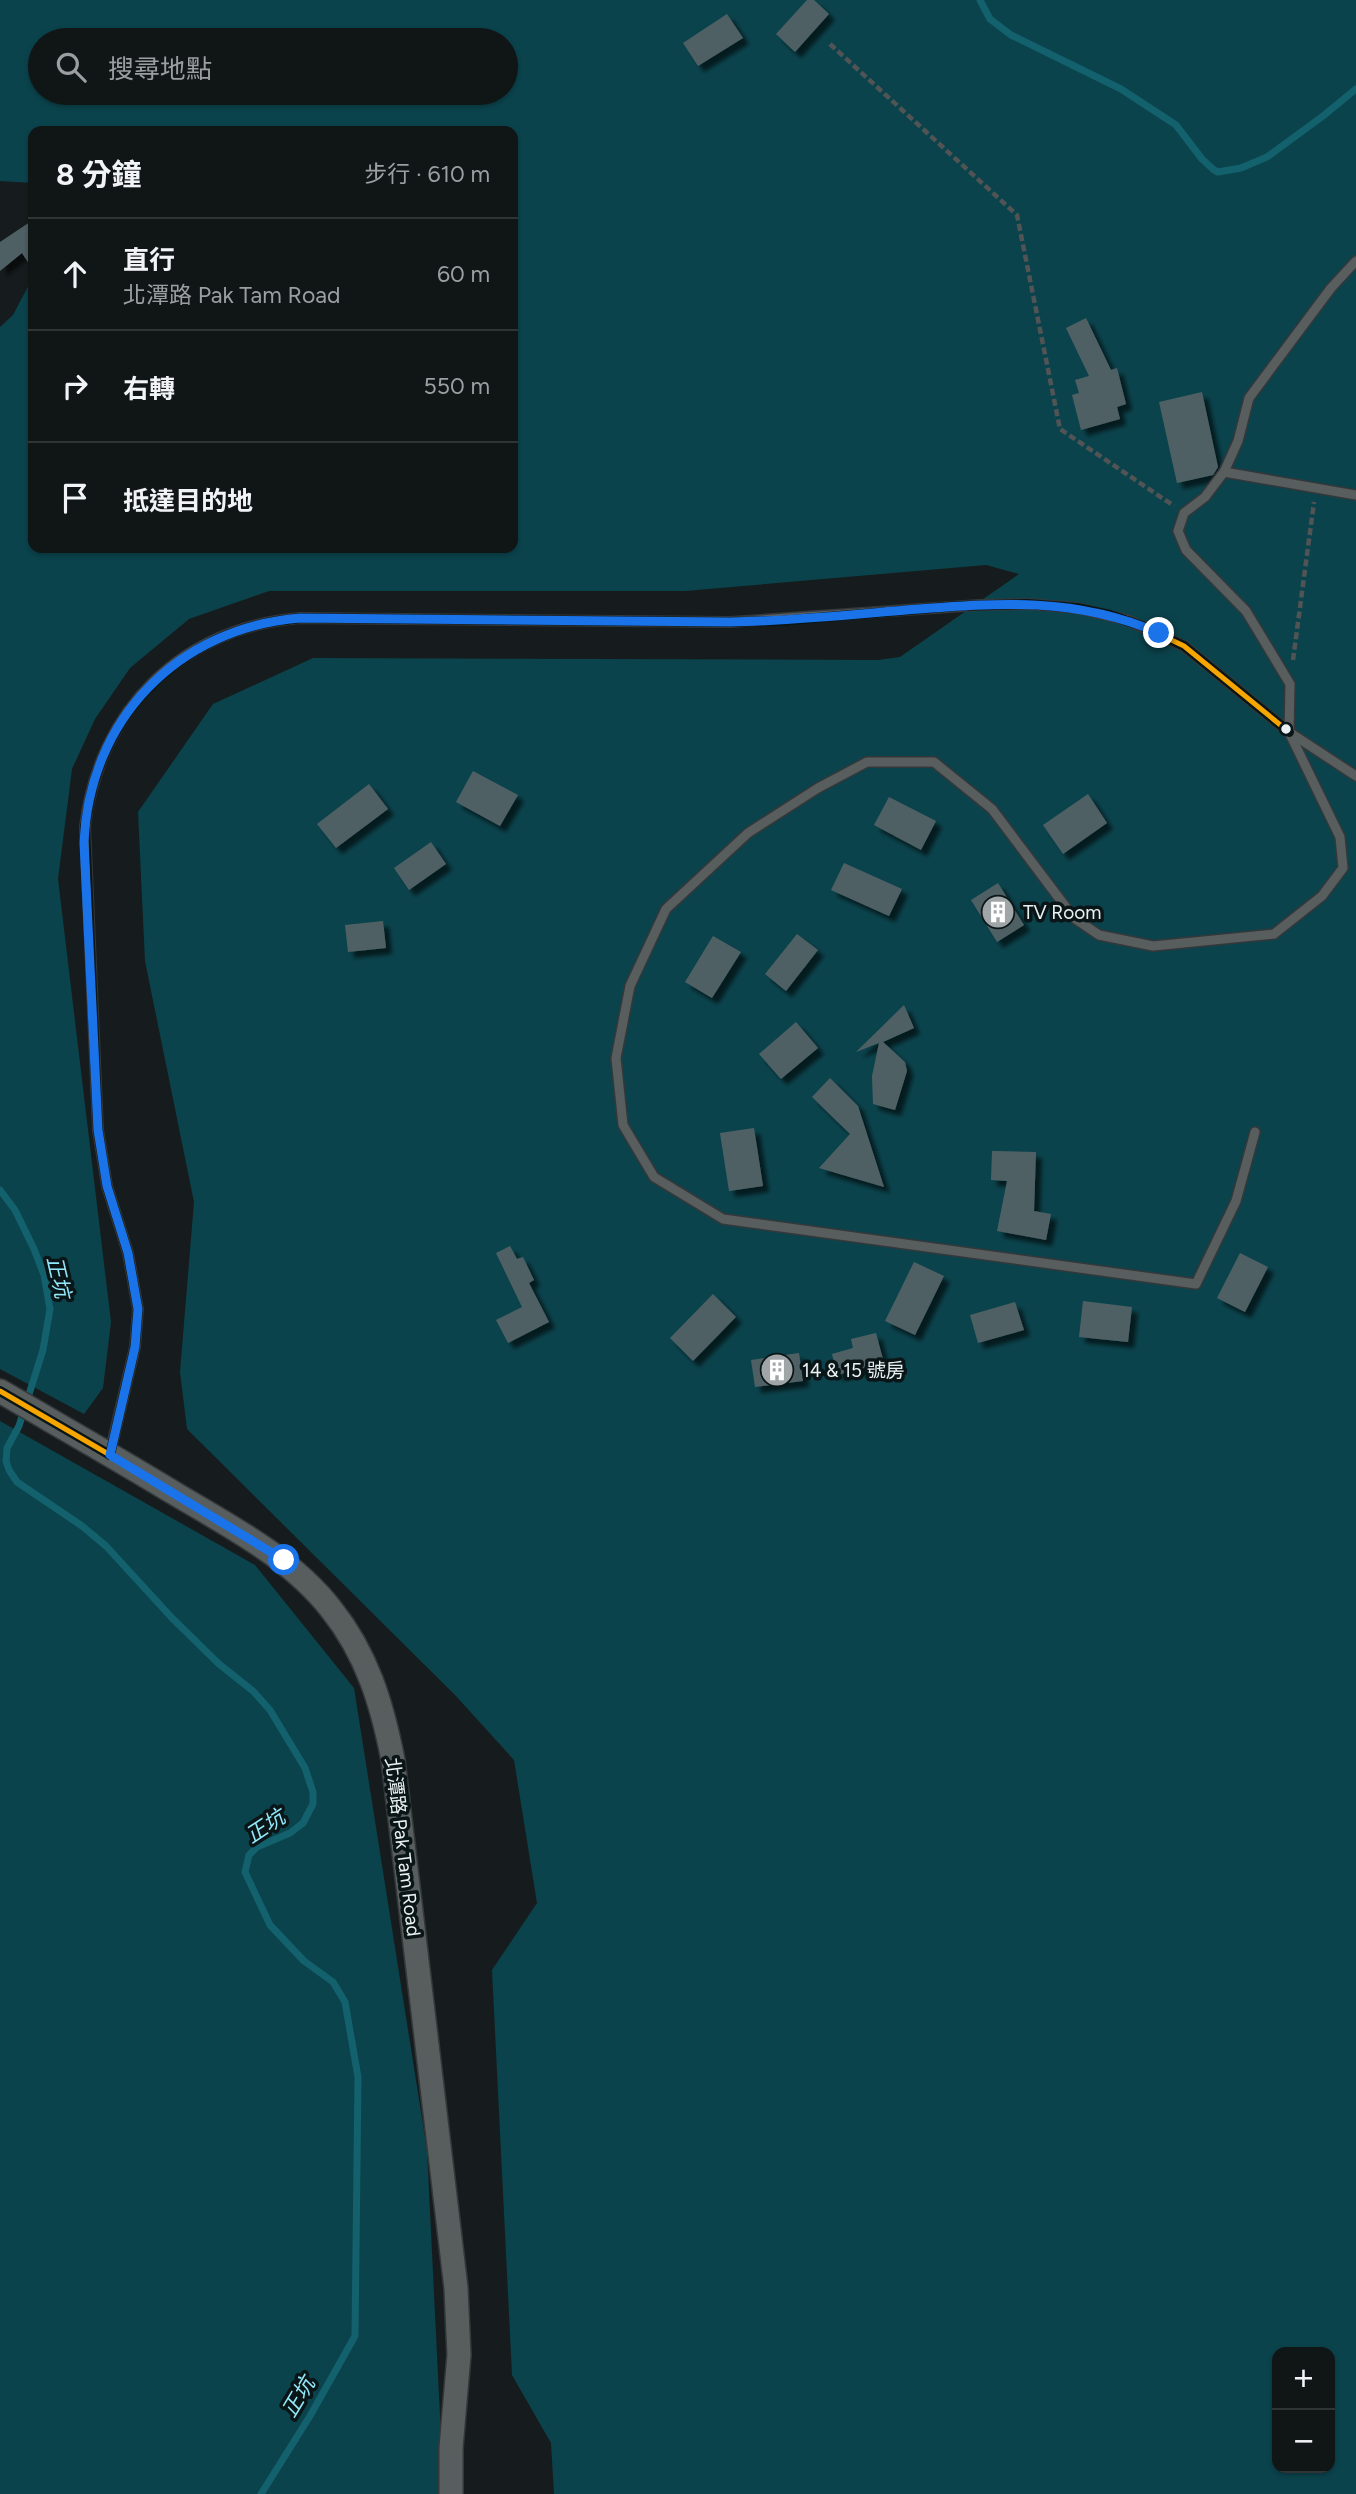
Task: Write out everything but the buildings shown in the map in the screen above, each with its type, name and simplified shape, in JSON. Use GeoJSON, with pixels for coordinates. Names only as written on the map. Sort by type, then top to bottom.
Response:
{"type":"FeatureCollection","features":[{"type":"Feature","properties":{"kind":"street","name":"北潭路 Pak Tam Road"},"geometry":{"type":"LineString","coordinates":[[0,1391],[284,1560],[330,1607],[366,1664],[383,1711],[398,1793],[456,2288],[459,2356],[451,2448],[451,2494]]}},
{"type":"Feature","properties":{"kind":"lane"},"geometry":{"type":"LineString","coordinates":[[1255,1132],[1236,1201],[1196,1284],[723,1219],[654,1177],[623,1125],[616,1058],[630,986],[666,909],[748,833],[818,788],[867,762],[934,762],[992,809],[1074,918],[1099,935],[1153,946],[1274,934],[1322,897],[1343,868],[1340,837],[1289,732],[1290,684],[1246,611],[1186,550],[1178,531],[1184,513],[1205,497],[1224,472],[1238,441],[1249,398],[1331,288],[1356,261]]}},
{"type":"Feature","properties":{"kind":"lane"},"geometry":{"type":"LineString","coordinates":[[1224,472],[1356,495]]}},
{"type":"Feature","properties":{"kind":"lane"},"geometry":{"type":"LineString","coordinates":[[110,1455],[135,1347],[138,1309],[128,1253],[107,1186],[98,1130],[85,826],[98,764],[119,724],[150,686],[200,647],[216,638],[251,625],[300,618],[741,622],[979,604],[1043,604],[1110,615],[1184,646],[1289,732],[1356,776]]}},
{"type":"Feature","properties":{"kind":"path"},"geometry":{"type":"LineString","coordinates":[[830,44],[1017,215],[1060,429],[1184,513]]}},
{"type":"Feature","properties":{"kind":"path"},"geometry":{"type":"LineString","coordinates":[[1290,684],[1316,487]]}},
{"type":"Feature","properties":{"kind":"shaded area"},"geometry":{"type":"Polygon","coordinates":[[[0,0],[1356,0],[1356,2494],[554,2494],[551,2443],[512,2375],[492,1970],[537,1903],[514,1760],[455,1695],[187,1429],[180,1372],[194,1202],[145,961],[138,812],[213,704],[313,658],[878,660],[900,657],[1019,574],[986,565],[685,591],[269,591],[189,619],[130,668],[95,719],[72,769],[58,879],[111,1322],[103,1388],[84,1414],[0,1369],[0,327],[13,315],[28,286],[28,553],[518,553],[518,126],[28,126],[28,183],[0,181],[0,0]]]}},
{"type":"Feature","properties":{"kind":"shaded area"},"geometry":{"type":"Polygon","coordinates":[[[0,1421],[255,1565],[354,1688],[427,2150],[446,2494],[0,2494],[0,1421]]]}},
{"type":"Feature","properties":{"kind":"waterway"},"geometry":{"type":"LineString","coordinates":[[980,0],[990,19],[1011,35],[1121,89],[1176,125],[1202,159],[1218,172],[1241,168],[1267,157],[1356,89]]}},
{"type":"Feature","properties":{"kind":"waterway","name":"正坑"},"geometry":{"type":"LineString","coordinates":[[0,1190],[15,1210],[34,1249],[44,1275],[50,1309],[43,1350],[19,1426],[7,1448],[6,1461],[9,1470],[17,1482],[82,1526],[106,1546],[172,1618],[219,1664],[253,1691],[270,1710],[305,1768],[313,1792],[313,1804],[303,1823],[290,1833],[257,1847],[249,1855],[245,1872],[270,1925],[304,1961],[333,1982],[345,2002],[358,2077],[355,2336],[310,2416],[261,2494]]}},
{"type":"Feature","properties":{"kind":"transit line"},"geometry":{"type":"LineString","coordinates":[[110,1455],[135,1347],[138,1309],[128,1253],[107,1186],[98,1130],[85,826],[94,783],[104,755],[118,729],[154,683],[201,647],[228,634],[257,625],[300,618],[730,622],[780,621],[957,606],[1028,604],[1077,608],[1110,615],[1142,626],[1184,646],[1289,732]]}},
{"type":"Feature","properties":{"kind":"transit line"},"geometry":{"type":"LineString","coordinates":[[0,1391],[110,1455]]}},
{"type":"Feature","properties":{"kind":"place","name":"TV Room"},"geometry":{"type":"Point","coordinates":[998,912]}},
{"type":"Feature","properties":{"kind":"place","name":"14 & 15 號房"},"geometry":{"type":"Point","coordinates":[777,1370]}},
{"type":"Feature","properties":{"kind":"route"},"geometry":{"type":"LineString","coordinates":[[284,1560],[110,1455],[135,1347],[138,1309],[128,1253],[107,1186],[98,1130],[84,843],[90,793],[98,764],[127,712],[150,686],[183,658],[216,638],[251,625],[300,618],[730,622],[780,621],[979,604],[1028,604],[1077,608],[1110,615],[1159,633]]}}]}
